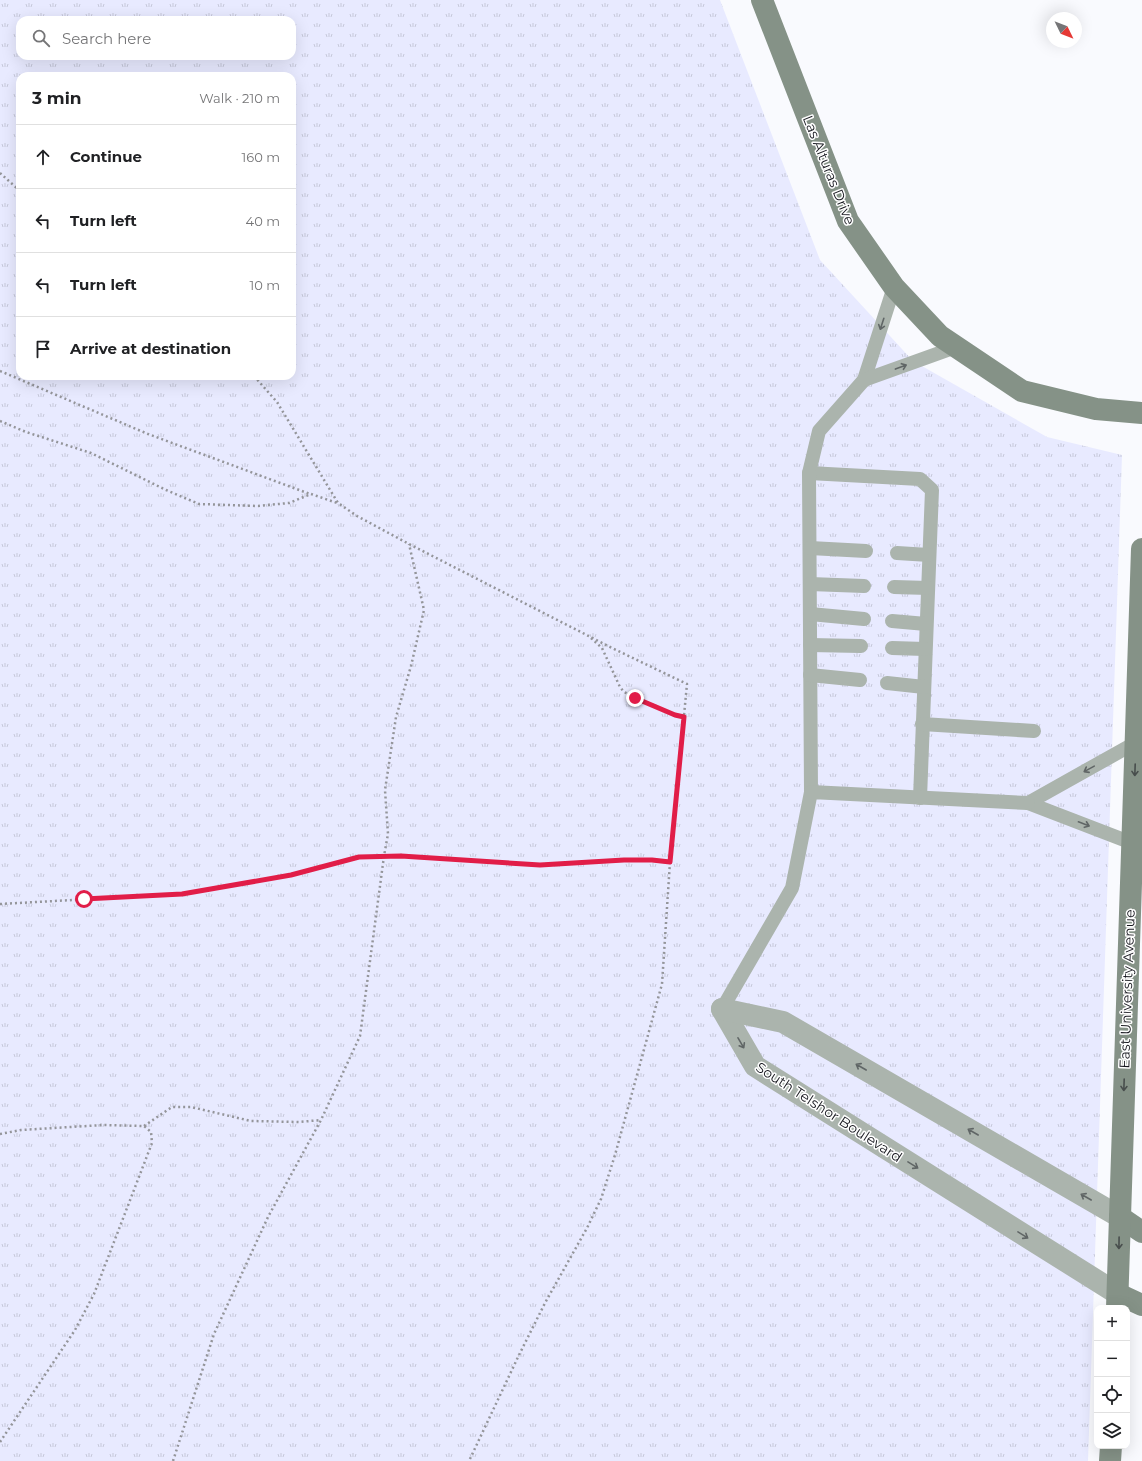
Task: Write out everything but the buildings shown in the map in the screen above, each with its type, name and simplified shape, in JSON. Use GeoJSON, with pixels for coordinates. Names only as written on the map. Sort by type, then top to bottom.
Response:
{"type":"FeatureCollection","features":[{"type":"Feature","properties":{"kind":"main road","name":"Las Alturas Drive"},"geometry":{"type":"LineString","coordinates":[[762,0],[848,221],[894,287],[940,336],[1022,392],[1096,408],[1142,413]]}},
{"type":"Feature","properties":{"kind":"main road","name":"East University Avenue"},"geometry":{"type":"LineString","coordinates":[[1118,1301],[1142,549]]}},
{"type":"Feature","properties":{"kind":"main road"},"geometry":{"type":"LineString","coordinates":[[1120,1217],[1142,1232]]}},
{"type":"Feature","properties":{"kind":"main road","name":"South Telshor Boulevard"},"geometry":{"type":"LineString","coordinates":[[1118,1301],[1142,1305]]}},
{"type":"Feature","properties":{"kind":"main road"},"geometry":{"type":"LineString","coordinates":[[1110,1461],[1111,1449]]}},
{"type":"Feature","properties":{"kind":"street"},"geometry":{"type":"LineString","coordinates":[[722,1009],[783,1022],[1120,1217]]}},
{"type":"Feature","properties":{"kind":"street","name":"South Telshor Boulevard"},"geometry":{"type":"LineString","coordinates":[[722,1009],[755,1066],[1118,1301]]}},
{"type":"Feature","properties":{"kind":"lane"},"geometry":{"type":"LineString","coordinates":[[722,1009],[792,888],[811,792],[809,473],[819,431],[864,380],[894,287]]}},
{"type":"Feature","properties":{"kind":"lane"},"geometry":{"type":"LineString","coordinates":[[864,380],[956,347]]}},
{"type":"Feature","properties":{"kind":"lane"},"geometry":{"type":"LineString","coordinates":[[809,473],[920,479],[932,490],[920,798]]}},
{"type":"Feature","properties":{"kind":"lane"},"geometry":{"type":"LineString","coordinates":[[810,548],[866,551]]}},
{"type":"Feature","properties":{"kind":"lane"},"geometry":{"type":"LineString","coordinates":[[897,553],[929,555]]}},
{"type":"Feature","properties":{"kind":"lane"},"geometry":{"type":"LineString","coordinates":[[810,584],[864,586]]}},
{"type":"Feature","properties":{"kind":"lane"},"geometry":{"type":"LineString","coordinates":[[894,586],[928,588]]}},
{"type":"Feature","properties":{"kind":"lane"},"geometry":{"type":"LineString","coordinates":[[810,614],[864,619]]}},
{"type":"Feature","properties":{"kind":"lane"},"geometry":{"type":"LineString","coordinates":[[892,621],[926,624]]}},
{"type":"Feature","properties":{"kind":"lane"},"geometry":{"type":"LineString","coordinates":[[810,645],[861,646]]}},
{"type":"Feature","properties":{"kind":"lane"},"geometry":{"type":"LineString","coordinates":[[892,648],[925,649]]}},
{"type":"Feature","properties":{"kind":"lane"},"geometry":{"type":"LineString","coordinates":[[810,675],[860,680]]}},
{"type":"Feature","properties":{"kind":"lane"},"geometry":{"type":"LineString","coordinates":[[887,683],[924,687]]}},
{"type":"Feature","properties":{"kind":"lane"},"geometry":{"type":"LineString","coordinates":[[922,724],[1034,731]]}},
{"type":"Feature","properties":{"kind":"lane"},"geometry":{"type":"LineString","coordinates":[[1028,803],[1136,743]]}},
{"type":"Feature","properties":{"kind":"lane"},"geometry":{"type":"LineString","coordinates":[[811,792],[1028,803],[1132,843]]}},
{"type":"Feature","properties":{"kind":"path"},"geometry":{"type":"LineString","coordinates":[[0,173],[16,187]]}},
{"type":"Feature","properties":{"kind":"path"},"geometry":{"type":"LineString","coordinates":[[0,371],[16,378]]}},
{"type":"Feature","properties":{"kind":"path"},"geometry":{"type":"LineString","coordinates":[[21,380],[148,434],[338,503],[357,516],[408,544],[586,635],[687,684],[670,862],[662,984],[615,1155],[601,1199],[542,1309],[469,1461]]}},
{"type":"Feature","properties":{"kind":"path"},"geometry":{"type":"LineString","coordinates":[[258,380],[277,402],[338,503]]}},
{"type":"Feature","properties":{"kind":"path"},"geometry":{"type":"LineString","coordinates":[[0,421],[26,432],[91,453],[166,490],[199,504],[258,506],[288,503],[311,494]]}},
{"type":"Feature","properties":{"kind":"path"},"geometry":{"type":"LineString","coordinates":[[173,1461],[214,1334],[268,1217],[321,1120],[360,1036],[388,834],[386,790],[396,717],[411,666],[424,610],[408,544]]}},
{"type":"Feature","properties":{"kind":"path"},"geometry":{"type":"LineString","coordinates":[[586,635],[602,648],[620,687],[624,692],[675,715],[684,717]]}},
{"type":"Feature","properties":{"kind":"path"},"geometry":{"type":"LineString","coordinates":[[0,904],[182,894],[291,875],[359,857],[384,856],[540,865],[624,860],[652,860],[670,862]]}},
{"type":"Feature","properties":{"kind":"path"},"geometry":{"type":"LineString","coordinates":[[0,1134],[21,1130],[104,1125],[144,1126],[172,1107],[191,1107],[251,1120],[299,1122],[321,1120]]}},
{"type":"Feature","properties":{"kind":"path"},"geometry":{"type":"LineString","coordinates":[[0,1442],[75,1330],[94,1294],[152,1143],[151,1132],[144,1126]]}},
{"type":"Feature","properties":{"kind":"green space"},"geometry":{"type":"Polygon","coordinates":[[[0,0],[720,0],[820,260],[913,361],[1047,437],[1122,455],[1088,1461],[0,1461],[0,0]]]}},
{"type":"Feature","properties":{"kind":"route"},"geometry":{"type":"LineString","coordinates":[[84,899],[182,894],[291,875],[359,857],[401,856],[540,865],[624,860],[652,860],[670,862],[684,717],[675,715],[635,698]]}}]}
